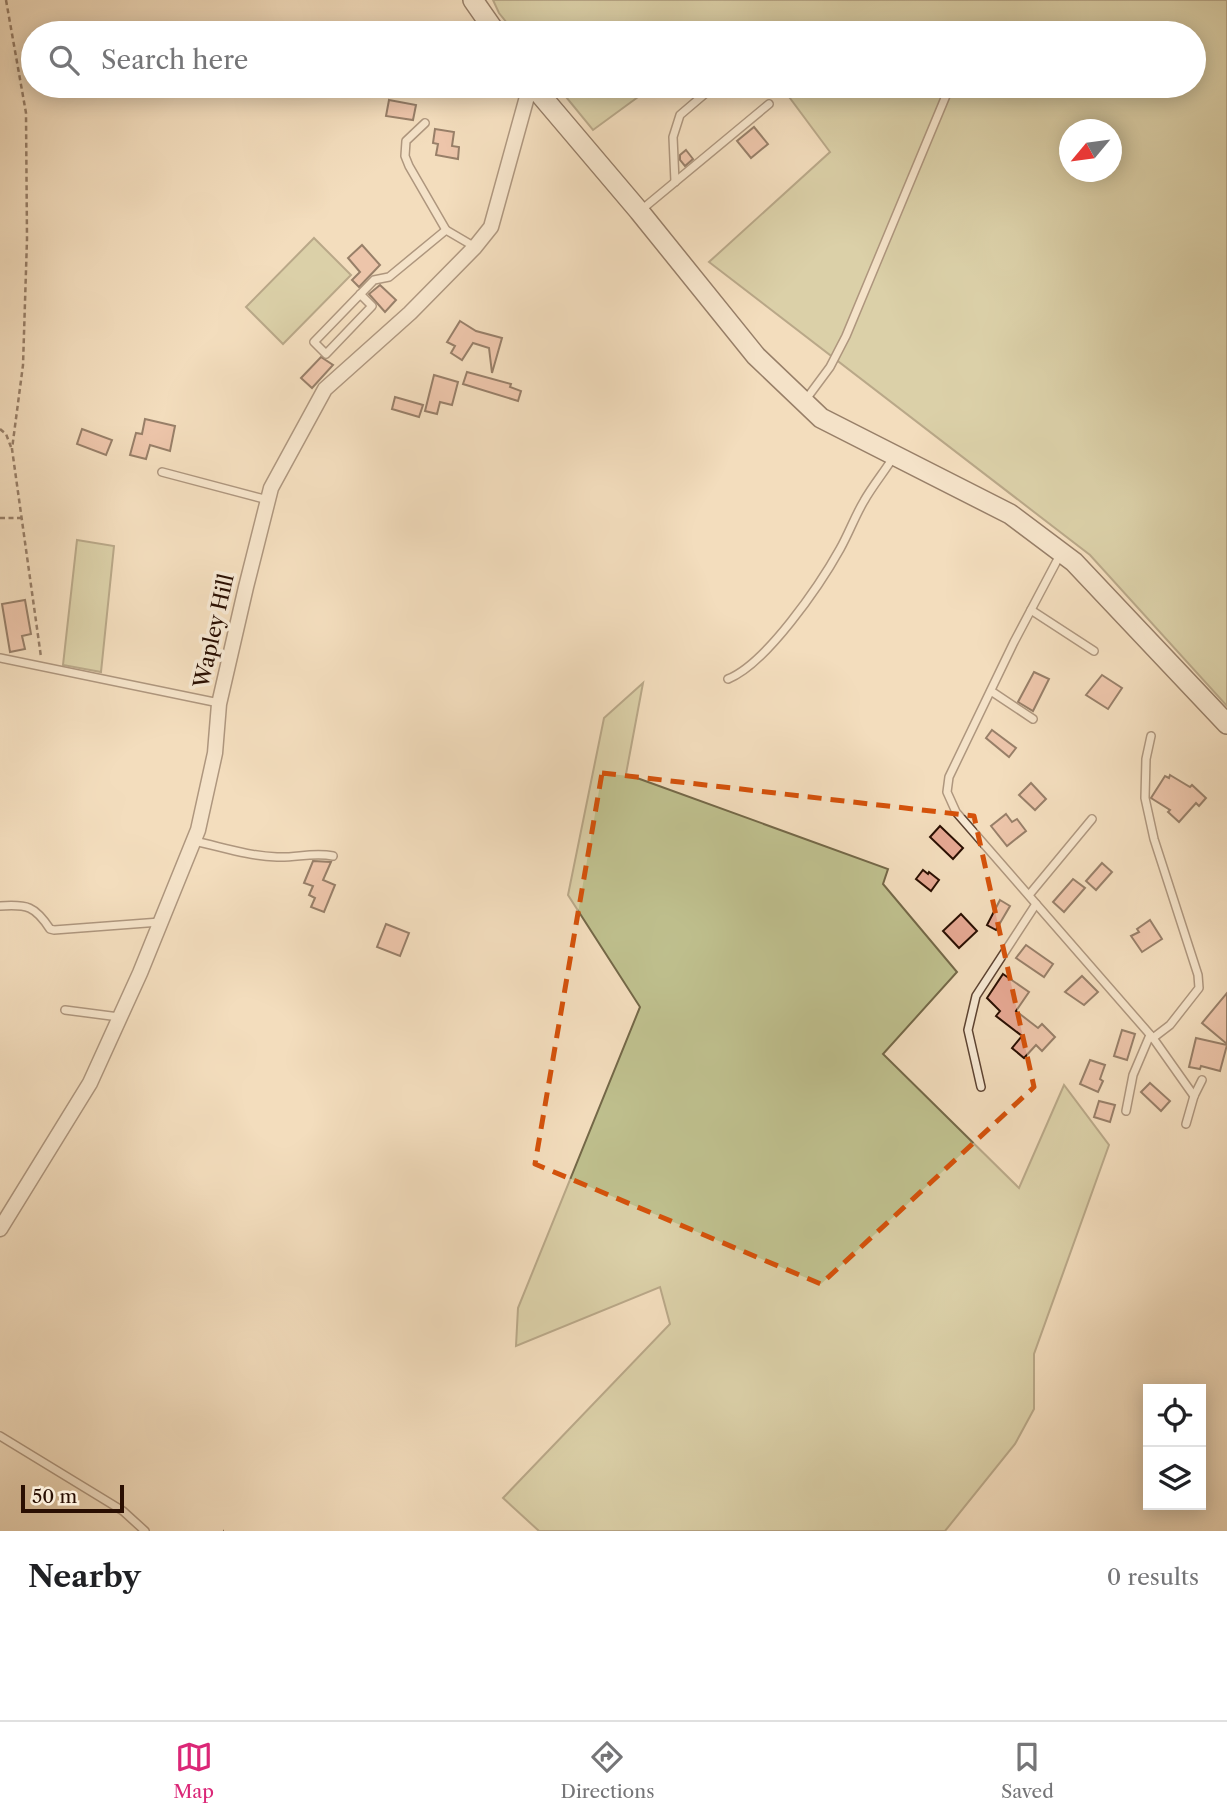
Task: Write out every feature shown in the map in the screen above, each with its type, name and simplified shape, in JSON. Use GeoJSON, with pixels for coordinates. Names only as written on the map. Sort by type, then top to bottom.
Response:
{"type":"FeatureCollection","features":[{"type":"Feature","properties":{"kind":"main road"},"geometry":{"type":"LineString","coordinates":[[472,0],[487,21]]}},
{"type":"Feature","properties":{"kind":"main road"},"geometry":{"type":"LineString","coordinates":[[541,98],[639,212],[756,356],[821,418],[1010,514],[1062,552],[1227,724]]}},
{"type":"Feature","properties":{"kind":"street","name":"Wapley Hill"},"geometry":{"type":"LineString","coordinates":[[0,1229],[90,1083],[198,830],[215,753],[219,704],[271,488],[325,389],[410,313],[491,227],[528,98]]}},
{"type":"Feature","properties":{"kind":"lane"},"geometry":{"type":"LineString","coordinates":[[675,182],[673,137],[680,115],[700,98]]}},
{"type":"Feature","properties":{"kind":"lane"},"geometry":{"type":"LineString","coordinates":[[804,402],[830,367],[846,336],[945,98]]}},
{"type":"Feature","properties":{"kind":"lane"},"geometry":{"type":"LineString","coordinates":[[639,212],[769,104]]}},
{"type":"Feature","properties":{"kind":"lane"},"geometry":{"type":"LineString","coordinates":[[425,123],[406,141],[405,156],[427,201],[446,230],[475,247]]}},
{"type":"Feature","properties":{"kind":"lane"},"geometry":{"type":"LineString","coordinates":[[360,294],[372,306],[326,354],[314,342],[373,280],[389,277],[446,230]]}},
{"type":"Feature","properties":{"kind":"lane"},"geometry":{"type":"LineString","coordinates":[[728,678],[747,669],[767,650],[803,603],[839,552],[865,499],[895,455]]}},
{"type":"Feature","properties":{"kind":"lane"},"geometry":{"type":"LineString","coordinates":[[162,472],[268,500]]}},
{"type":"Feature","properties":{"kind":"lane"},"geometry":{"type":"LineString","coordinates":[[1062,552],[990,691],[949,777],[947,792],[956,812],[1152,1036],[1194,1096]]}},
{"type":"Feature","properties":{"kind":"lane"},"geometry":{"type":"LineString","coordinates":[[1031,610],[1094,651]]}},
{"type":"Feature","properties":{"kind":"lane"},"geometry":{"type":"LineString","coordinates":[[0,658],[219,704]]}},
{"type":"Feature","properties":{"kind":"lane"},"geometry":{"type":"LineString","coordinates":[[990,691],[1033,719]]}},
{"type":"Feature","properties":{"kind":"lane"},"geometry":{"type":"LineString","coordinates":[[1126,1111],[1133,1075],[1152,1036],[1170,1025],[1199,989],[1198,975],[1154,839],[1145,798],[1146,759],[1151,736]]}},
{"type":"Feature","properties":{"kind":"lane"},"geometry":{"type":"LineString","coordinates":[[1029,895],[1091,819]]}},
{"type":"Feature","properties":{"kind":"lane"},"geometry":{"type":"LineString","coordinates":[[193,841],[267,856],[333,856]]}},
{"type":"Feature","properties":{"kind":"lane"},"geometry":{"type":"LineString","coordinates":[[981,1087],[968,1030],[976,996],[1036,904]]}},
{"type":"Feature","properties":{"kind":"lane"},"geometry":{"type":"LineString","coordinates":[[0,906],[18,905],[31,908],[54,930],[161,922]]}},
{"type":"Feature","properties":{"kind":"lane"},"geometry":{"type":"LineString","coordinates":[[65,1010],[120,1017]]}},
{"type":"Feature","properties":{"kind":"lane"},"geometry":{"type":"LineString","coordinates":[[1186,1125],[1194,1096],[1202,1080]]}},
{"type":"Feature","properties":{"kind":"lane"},"geometry":{"type":"LineString","coordinates":[[0,1436],[123,1511],[145,1531]]}},
{"type":"Feature","properties":{"kind":"path"},"geometry":{"type":"LineString","coordinates":[[6,0],[21,85]]}},
{"type":"Feature","properties":{"kind":"path"},"geometry":{"type":"LineString","coordinates":[[12,449],[23,365],[27,239],[26,113],[23,98]]}},
{"type":"Feature","properties":{"kind":"path"},"geometry":{"type":"LineString","coordinates":[[0,429],[6,434],[12,449],[42,667]]}},
{"type":"Feature","properties":{"kind":"path"},"geometry":{"type":"LineString","coordinates":[[0,517],[23,518]]}},
{"type":"Feature","properties":{"kind":"highlighted area"},"geometry":{"type":"Polygon","coordinates":[[[602,773],[974,816],[1034,1087],[821,1284],[535,1164],[602,773]]]}},
{"type":"Feature","properties":{"kind":"green space"},"geometry":{"type":"Polygon","coordinates":[[[493,0],[1227,0],[1227,706],[1090,555],[709,262],[830,152],[790,98],[1206,98],[1206,21],[505,21],[493,0]]]}},
{"type":"Feature","properties":{"kind":"green space"},"geometry":{"type":"Polygon","coordinates":[[[567,98],[637,98],[593,130],[567,98]]]}},
{"type":"Feature","properties":{"kind":"green space"},"geometry":{"type":"Polygon","coordinates":[[[314,238],[351,275],[283,344],[246,307],[314,238]]]}},
{"type":"Feature","properties":{"kind":"green space"},"geometry":{"type":"Polygon","coordinates":[[[77,540],[114,546],[101,672],[63,665],[77,540]]]}},
{"type":"Feature","properties":{"kind":"green space"},"geometry":{"type":"Polygon","coordinates":[[[643,683],[626,774],[888,869],[883,884],[957,972],[883,1054],[1019,1188],[1064,1085],[1109,1145],[1034,1354],[1034,1409],[1015,1444],[945,1531],[539,1531],[503,1498],[670,1324],[660,1287],[516,1346],[518,1308],[640,1007],[568,895],[604,718],[643,683]]]}},
{"type":"Feature","properties":{"kind":"building"},"geometry":{"type":"Polygon","coordinates":[[[389,100],[416,105],[413,120],[386,116],[389,100]]]}},
{"type":"Feature","properties":{"kind":"building"},"geometry":{"type":"Polygon","coordinates":[[[754,127],[768,144],[751,158],[737,141],[754,127]]]}},
{"type":"Feature","properties":{"kind":"building"},"geometry":{"type":"Polygon","coordinates":[[[435,129],[454,132],[452,146],[459,147],[458,159],[436,155],[438,144],[433,143],[435,129]]]}},
{"type":"Feature","properties":{"kind":"building"},"geometry":{"type":"Polygon","coordinates":[[[686,150],[693,159],[685,166],[680,155],[686,150]]]}},
{"type":"Feature","properties":{"kind":"building"},"geometry":{"type":"Polygon","coordinates":[[[362,245],[380,265],[359,287],[352,280],[360,272],[348,258],[362,245]]]}},
{"type":"Feature","properties":{"kind":"building"},"geometry":{"type":"Polygon","coordinates":[[[380,285],[396,300],[385,312],[369,294],[380,285]]]}},
{"type":"Feature","properties":{"kind":"building"},"geometry":{"type":"Polygon","coordinates":[[[460,321],[476,331],[502,338],[492,373],[489,348],[473,343],[462,360],[451,353],[455,346],[447,342],[460,321]]]}},
{"type":"Feature","properties":{"kind":"building"},"geometry":{"type":"Polygon","coordinates":[[[321,357],[333,365],[312,388],[301,378],[321,357]]]}},
{"type":"Feature","properties":{"kind":"building"},"geometry":{"type":"Polygon","coordinates":[[[467,372],[511,384],[510,387],[521,391],[518,401],[463,384],[467,372]]]}},
{"type":"Feature","properties":{"kind":"building"},"geometry":{"type":"Polygon","coordinates":[[[434,375],[458,382],[452,405],[440,402],[437,414],[425,411],[434,375]]]}},
{"type":"Feature","properties":{"kind":"building"},"geometry":{"type":"Polygon","coordinates":[[[395,397],[423,405],[419,417],[392,409],[395,397]]]}},
{"type":"Feature","properties":{"kind":"building"},"geometry":{"type":"Polygon","coordinates":[[[145,419],[175,426],[170,451],[150,445],[146,459],[130,455],[136,433],[142,434],[145,419]]]}},
{"type":"Feature","properties":{"kind":"building"},"geometry":{"type":"Polygon","coordinates":[[[82,429],[112,440],[106,455],[77,444],[82,429]]]}},
{"type":"Feature","properties":{"kind":"building"},"geometry":{"type":"Polygon","coordinates":[[[25,600],[31,634],[22,636],[25,649],[10,652],[2,604],[25,600]]]}},
{"type":"Feature","properties":{"kind":"building"},"geometry":{"type":"Polygon","coordinates":[[[1034,672],[1049,679],[1033,711],[1018,702],[1034,672]]]}},
{"type":"Feature","properties":{"kind":"building"},"geometry":{"type":"Polygon","coordinates":[[[1102,675],[1122,688],[1108,709],[1086,695],[1102,675]]]}},
{"type":"Feature","properties":{"kind":"building"},"geometry":{"type":"Polygon","coordinates":[[[992,730],[1016,748],[1009,757],[986,738],[992,730]]]}},
{"type":"Feature","properties":{"kind":"building"},"geometry":{"type":"Polygon","coordinates":[[[1170,775],[1190,787],[1192,785],[1206,798],[1199,806],[1196,803],[1179,822],[1168,812],[1170,810],[1151,798],[1165,776],[1169,778],[1170,775]]]}},
{"type":"Feature","properties":{"kind":"building"},"geometry":{"type":"Polygon","coordinates":[[[1031,783],[1046,799],[1035,810],[1019,795],[1031,783]]]}},
{"type":"Feature","properties":{"kind":"building"},"geometry":{"type":"Polygon","coordinates":[[[1006,814],[1012,822],[1017,819],[1026,831],[1007,846],[991,826],[1006,814]]]}},
{"type":"Feature","properties":{"kind":"building"},"geometry":{"type":"Polygon","coordinates":[[[940,826],[963,848],[953,859],[930,837],[940,826]]]}},
{"type":"Feature","properties":{"kind":"building"},"geometry":{"type":"Polygon","coordinates":[[[313,861],[331,862],[323,880],[335,885],[324,912],[311,907],[315,898],[309,895],[313,886],[304,883],[313,861]]]}},
{"type":"Feature","properties":{"kind":"building"},"geometry":{"type":"Polygon","coordinates":[[[1102,863],[1112,872],[1096,890],[1086,881],[1102,863]]]}},
{"type":"Feature","properties":{"kind":"building"},"geometry":{"type":"Polygon","coordinates":[[[923,870],[939,880],[931,891],[916,879],[923,870]]]}},
{"type":"Feature","properties":{"kind":"building"},"geometry":{"type":"Polygon","coordinates":[[[1073,879],[1085,888],[1064,912],[1053,902],[1073,879]]]}},
{"type":"Feature","properties":{"kind":"building"},"geometry":{"type":"Polygon","coordinates":[[[1000,900],[1010,906],[996,930],[987,925],[1000,900]]]}},
{"type":"Feature","properties":{"kind":"building"},"geometry":{"type":"Polygon","coordinates":[[[961,914],[977,931],[959,948],[943,931],[961,914]]]}},
{"type":"Feature","properties":{"kind":"building"},"geometry":{"type":"Polygon","coordinates":[[[1150,920],[1162,939],[1142,952],[1131,936],[1150,920]]]}},
{"type":"Feature","properties":{"kind":"building"},"geometry":{"type":"Polygon","coordinates":[[[386,924],[409,933],[400,956],[377,947],[386,924]]]}},
{"type":"Feature","properties":{"kind":"building"},"geometry":{"type":"Polygon","coordinates":[[[1026,945],[1053,964],[1044,977],[1016,958],[1026,945]]]}},
{"type":"Feature","properties":{"kind":"building"},"geometry":{"type":"Polygon","coordinates":[[[1003,974],[1029,992],[1016,1011],[1038,1028],[1042,1024],[1055,1037],[1042,1051],[1036,1045],[1024,1058],[1012,1048],[1022,1036],[996,1016],[1000,1011],[987,998],[1003,974]]]}},
{"type":"Feature","properties":{"kind":"building"},"geometry":{"type":"Polygon","coordinates":[[[1082,976],[1098,992],[1084,1005],[1065,992],[1082,976]]]}},
{"type":"Feature","properties":{"kind":"building"},"geometry":{"type":"Polygon","coordinates":[[[1227,993],[1227,1044],[1202,1023],[1227,993]]]}},
{"type":"Feature","properties":{"kind":"building"},"geometry":{"type":"Polygon","coordinates":[[[1122,1030],[1135,1034],[1127,1060],[1114,1056],[1122,1030]]]}},
{"type":"Feature","properties":{"kind":"building"},"geometry":{"type":"Polygon","coordinates":[[[1196,1038],[1227,1045],[1220,1071],[1201,1066],[1200,1069],[1189,1067],[1196,1038]]]}},
{"type":"Feature","properties":{"kind":"building"},"geometry":{"type":"Polygon","coordinates":[[[1090,1060],[1105,1065],[1098,1092],[1080,1084],[1090,1060]]]}},
{"type":"Feature","properties":{"kind":"building"},"geometry":{"type":"Polygon","coordinates":[[[1150,1083],[1170,1101],[1161,1111],[1141,1092],[1150,1083]]]}},
{"type":"Feature","properties":{"kind":"building"},"geometry":{"type":"Polygon","coordinates":[[[1099,1101],[1115,1105],[1110,1122],[1094,1117],[1099,1101]]]}}]}
